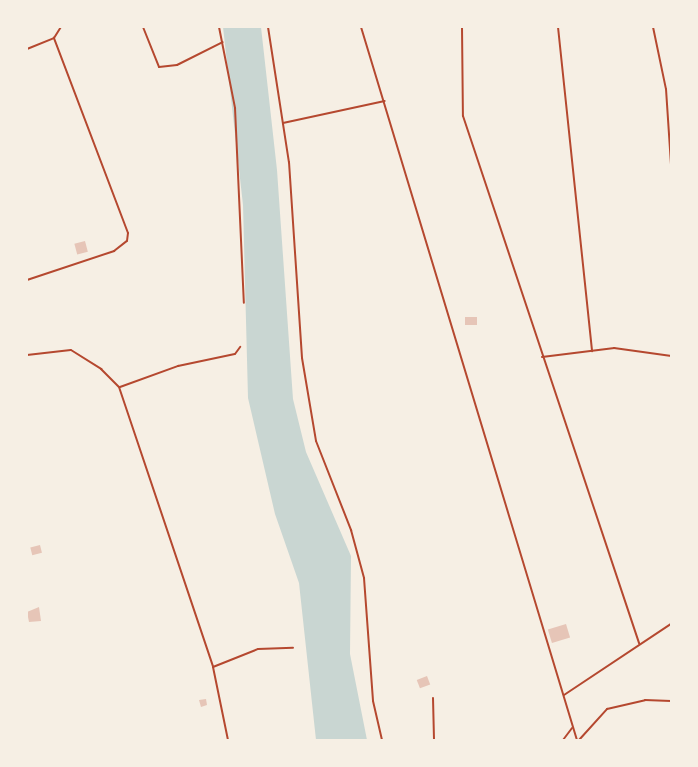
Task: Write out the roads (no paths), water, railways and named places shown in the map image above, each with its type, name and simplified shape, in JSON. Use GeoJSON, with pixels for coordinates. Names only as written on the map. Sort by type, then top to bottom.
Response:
{"type":"FeatureCollection","features":[{"type":"Feature","properties":{"kind":"lane"},"geometry":{"type":"LineString","coordinates":[[27,49],[54,38],[61,27]]}},
{"type":"Feature","properties":{"kind":"lane"},"geometry":{"type":"LineString","coordinates":[[142,27],[159,67],[177,65],[223,42]]}},
{"type":"Feature","properties":{"kind":"lane"},"geometry":{"type":"LineString","coordinates":[[219,27],[235,108],[244,303]]}},
{"type":"Feature","properties":{"kind":"lane"},"geometry":{"type":"LineString","coordinates":[[268,27],[289,162],[302,358],[316,441],[351,530],[364,579],[373,701],[382,740]]}},
{"type":"Feature","properties":{"kind":"lane"},"geometry":{"type":"LineString","coordinates":[[361,27],[385,101],[415,214],[564,695],[572,728],[578,740],[607,709],[645,700],[671,701]]}},
{"type":"Feature","properties":{"kind":"lane"},"geometry":{"type":"LineString","coordinates":[[462,27],[463,116],[639,643]]}},
{"type":"Feature","properties":{"kind":"lane"},"geometry":{"type":"LineString","coordinates":[[558,27],[592,351]]}},
{"type":"Feature","properties":{"kind":"lane"},"geometry":{"type":"LineString","coordinates":[[653,27],[666,89],[671,165]]}},
{"type":"Feature","properties":{"kind":"lane"},"geometry":{"type":"LineString","coordinates":[[27,280],[114,251],[127,241],[128,233],[54,38]]}},
{"type":"Feature","properties":{"kind":"lane"},"geometry":{"type":"LineString","coordinates":[[283,123],[385,101]]}},
{"type":"Feature","properties":{"kind":"lane"},"geometry":{"type":"LineString","coordinates":[[119,387],[178,366],[235,354],[240,347]]}},
{"type":"Feature","properties":{"kind":"lane"},"geometry":{"type":"LineString","coordinates":[[542,357],[614,348],[671,356]]}},
{"type":"Feature","properties":{"kind":"lane"},"geometry":{"type":"LineString","coordinates":[[27,355],[71,350],[101,369],[119,387],[213,667],[228,740]]}},
{"type":"Feature","properties":{"kind":"lane"},"geometry":{"type":"LineString","coordinates":[[564,695],[639,643],[671,624]]}},
{"type":"Feature","properties":{"kind":"lane"},"geometry":{"type":"LineString","coordinates":[[213,667],[258,649],[292,648]]}},
{"type":"Feature","properties":{"kind":"lane"},"geometry":{"type":"LineString","coordinates":[[433,698],[434,740]]}},
{"type":"Feature","properties":{"kind":"lane"},"geometry":{"type":"LineString","coordinates":[[563,740],[572,728]]}}]}
